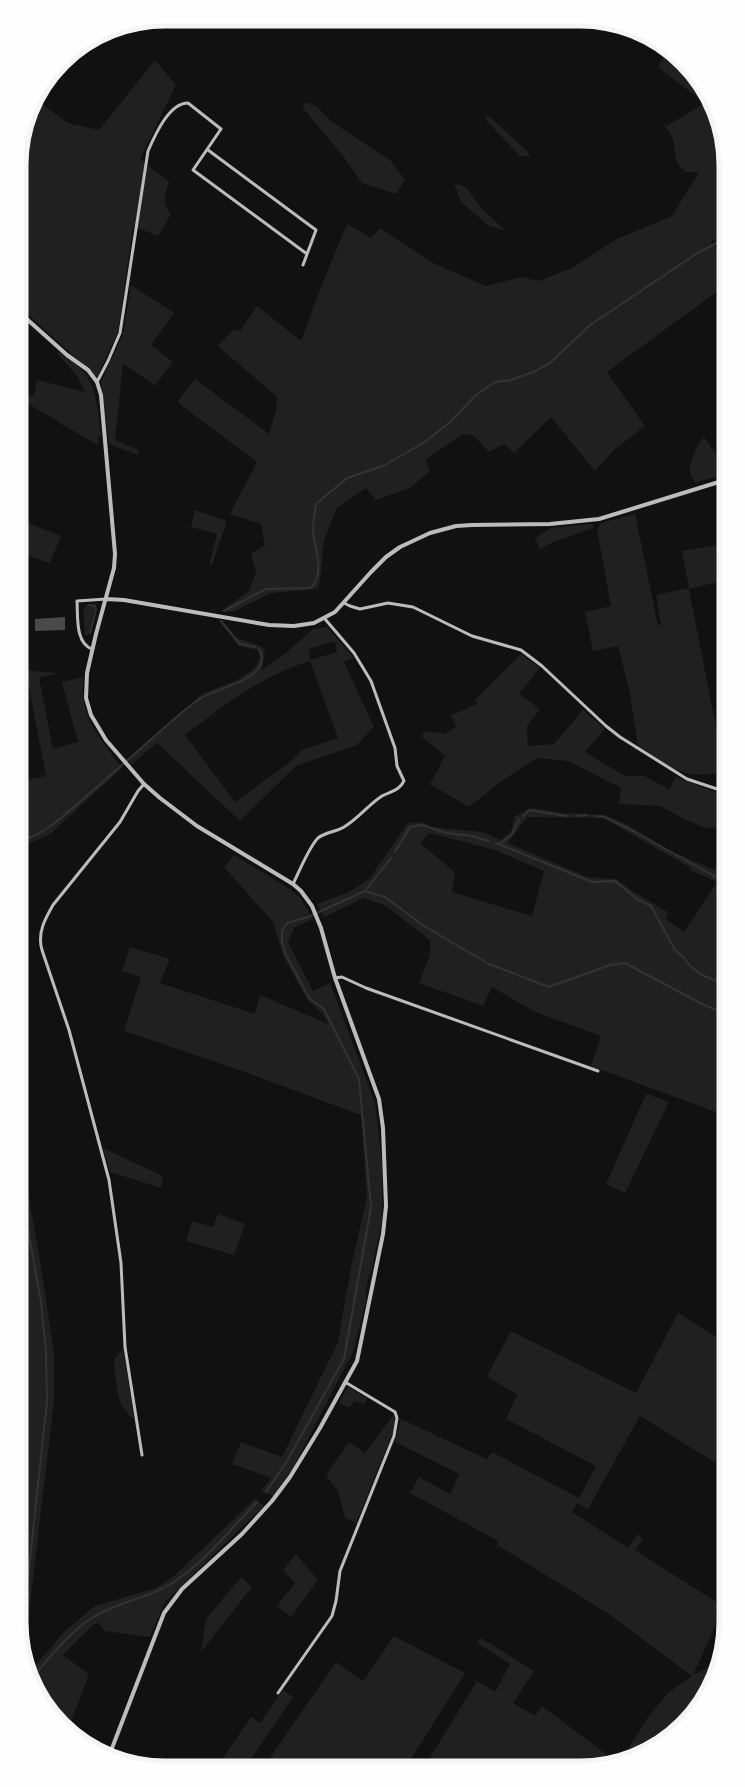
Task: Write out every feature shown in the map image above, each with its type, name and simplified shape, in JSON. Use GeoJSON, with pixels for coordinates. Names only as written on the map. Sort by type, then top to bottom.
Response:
{"type":"FeatureCollection","features":[{"type":"Feature","properties":{"kind":"street"},"geometry":{"type":"LineString","coordinates":[[97,382],[120,333],[148,151],[156,132],[176,106],[182,103],[188,103],[221,129],[193,170],[307,254]]}},
{"type":"Feature","properties":{"kind":"street"},"geometry":{"type":"LineString","coordinates":[[208,150],[316,230],[303,265]]}},
{"type":"Feature","properties":{"kind":"street"},"geometry":{"type":"LineString","coordinates":[[26,319],[66,355],[88,370],[97,382],[101,395],[115,543],[114,568],[92,649],[86,687],[88,708],[99,729],[144,784],[168,805],[197,826],[293,884],[301,891],[312,906],[318,919],[335,978],[379,1099],[383,1128],[386,1176],[386,1216],[356,1361],[290,1477],[272,1501],[242,1534],[182,1589],[164,1613],[110,1750]]}},
{"type":"Feature","properties":{"kind":"street"},"geometry":{"type":"LineString","coordinates":[[92,649],[82,640],[76,601],[120,599],[269,625],[294,626],[314,623],[325,619],[335,612],[371,572],[400,547],[430,533],[456,526],[550,524],[599,519],[719,482]]}},
{"type":"Feature","properties":{"kind":"street"},"geometry":{"type":"LineString","coordinates":[[344,603],[360,609],[388,603],[413,607],[472,636],[521,650],[542,666],[591,713],[620,737],[686,779],[719,790]]}},
{"type":"Feature","properties":{"kind":"street"},"geometry":{"type":"LineString","coordinates":[[293,884],[317,839],[348,825],[381,797],[398,789],[404,781],[397,766],[394,748],[371,681],[354,653],[325,619]]}},
{"type":"Feature","properties":{"kind":"street"},"geometry":{"type":"LineString","coordinates":[[142,1455],[125,1347],[121,1263],[109,1180],[69,1030],[40,939],[44,920],[53,905],[120,822],[138,791],[144,784]]}},
{"type":"Feature","properties":{"kind":"street"},"geometry":{"type":"LineString","coordinates":[[335,978],[342,977],[366,988],[598,1072]]}},
{"type":"Feature","properties":{"kind":"street"},"geometry":{"type":"LineString","coordinates":[[278,1693],[332,1616],[336,1601],[340,1571],[394,1436],[397,1418],[394,1412],[345,1382]]}},
{"type":"Feature","properties":{"kind":"shaded area"},"geometry":{"type":"Polygon","coordinates":[[[665,55],[690,80],[700,95],[714,129],[718,147],[719,165],[719,236],[711,242],[719,252],[719,290],[607,372],[645,426],[614,450],[595,471],[551,417],[514,453],[504,444],[489,452],[474,436],[464,434],[426,459],[430,471],[410,488],[376,500],[366,488],[336,509],[324,541],[318,589],[271,593],[233,612],[221,611],[249,591],[256,572],[251,553],[265,546],[261,524],[230,514],[257,462],[177,402],[195,379],[269,434],[276,410],[277,397],[218,346],[234,329],[240,331],[257,306],[301,341],[347,224],[371,238],[380,228],[435,264],[486,286],[522,277],[538,281],[572,268],[617,239],[672,216],[699,172],[685,172],[679,165],[676,160],[672,136],[665,127],[703,104],[701,100],[658,67],[665,55]]]}},
{"type":"Feature","properties":{"kind":"shaded area"},"geometry":{"type":"Polygon","coordinates":[[[155,60],[176,85],[140,159],[169,182],[165,195],[165,202],[171,214],[158,236],[133,226],[118,332],[97,377],[26,312],[26,156],[31,129],[41,102],[44,106],[68,123],[99,130],[155,60]]]}},
{"type":"Feature","properties":{"kind":"shaded area"},"geometry":{"type":"Polygon","coordinates":[[[306,102],[316,106],[332,122],[391,161],[405,180],[396,194],[362,183],[343,156],[302,107],[306,102]]]}},
{"type":"Feature","properties":{"kind":"shaded area"},"geometry":{"type":"Polygon","coordinates":[[[489,116],[527,151],[530,157],[520,156],[485,119],[489,116]]]}},
{"type":"Feature","properties":{"kind":"shaded area"},"geometry":{"type":"Polygon","coordinates":[[[454,183],[466,187],[481,208],[505,230],[489,226],[461,202],[454,183]]]}},
{"type":"Feature","properties":{"kind":"shaded area"},"geometry":{"type":"Polygon","coordinates":[[[131,285],[174,313],[151,345],[173,362],[155,385],[123,364],[115,440],[139,450],[138,455],[109,444],[101,382],[123,334],[131,285]]]}},
{"type":"Feature","properties":{"kind":"shaded area"},"geometry":{"type":"Polygon","coordinates":[[[59,352],[75,364],[89,379],[97,403],[101,437],[98,437],[99,446],[26,403],[26,397],[34,395],[37,380],[85,392],[77,376],[57,353],[59,352]]]}},
{"type":"Feature","properties":{"kind":"shaded area"},"geometry":{"type":"Polygon","coordinates":[[[704,437],[719,458],[719,476],[695,483],[691,476],[690,467],[692,458],[704,437]]]}},
{"type":"Feature","properties":{"kind":"shaded area"},"geometry":{"type":"Polygon","coordinates":[[[195,510],[227,521],[212,565],[209,564],[217,534],[191,527],[195,510]]]}},
{"type":"Feature","properties":{"kind":"shaded area"},"geometry":{"type":"Polygon","coordinates":[[[635,514],[658,626],[661,624],[656,595],[689,588],[682,551],[718,545],[719,582],[689,589],[719,743],[719,773],[699,775],[677,770],[638,745],[630,694],[618,646],[593,651],[585,612],[611,606],[597,530],[601,523],[635,514]]]}},
{"type":"Feature","properties":{"kind":"shaded area"},"geometry":{"type":"Polygon","coordinates":[[[26,522],[61,536],[50,563],[26,555],[26,522]]]}},
{"type":"Feature","properties":{"kind":"shaded area"},"geometry":{"type":"Polygon","coordinates":[[[592,524],[594,528],[553,542],[540,549],[535,538],[551,528],[592,524]]]}},
{"type":"Feature","properties":{"kind":"shaded area"},"geometry":{"type":"Polygon","coordinates":[[[86,605],[95,607],[88,635],[85,635],[83,610],[86,605]]]}},
{"type":"Feature","properties":{"kind":"shaded area"},"geometry":{"type":"Polygon","coordinates":[[[219,621],[222,621],[236,638],[256,644],[265,649],[262,670],[287,652],[313,629],[327,627],[354,658],[344,662],[374,727],[357,745],[296,766],[240,821],[157,743],[132,764],[127,759],[202,694],[237,680],[254,669],[260,658],[258,650],[239,646],[219,621]],[[335,641],[309,649],[310,660],[337,652],[335,641]],[[310,661],[276,674],[244,692],[185,735],[235,802],[290,762],[302,750],[338,738],[310,661]]]}},
{"type":"Feature","properties":{"kind":"shaded area"},"geometry":{"type":"Polygon","coordinates":[[[521,654],[540,668],[519,694],[540,709],[527,726],[528,746],[554,744],[583,710],[605,729],[585,752],[625,776],[644,776],[669,789],[676,777],[719,793],[719,828],[706,828],[686,820],[660,806],[619,804],[621,788],[568,761],[537,758],[503,780],[469,807],[430,784],[445,756],[421,736],[426,731],[444,734],[456,727],[451,715],[477,704],[475,700],[521,654]]]}},
{"type":"Feature","properties":{"kind":"shaded area"},"geometry":{"type":"Polygon","coordinates":[[[26,670],[59,673],[39,678],[53,749],[78,742],[62,682],[83,677],[83,692],[88,716],[99,736],[122,768],[50,834],[26,845],[26,780],[46,776],[28,682],[26,682],[26,670]]]}},
{"type":"Feature","properties":{"kind":"shaded area"},"geometry":{"type":"Polygon","coordinates":[[[531,808],[562,813],[604,815],[624,823],[669,850],[714,870],[717,864],[719,865],[719,1113],[591,1066],[601,1036],[535,1012],[492,987],[483,1006],[419,983],[429,958],[431,941],[386,906],[364,898],[324,917],[317,904],[351,891],[370,878],[408,823],[423,822],[432,827],[482,832],[500,840],[511,832],[514,817],[531,808]],[[527,817],[508,843],[587,877],[616,879],[634,892],[668,912],[666,919],[684,932],[717,882],[690,870],[691,868],[603,818],[527,817]],[[429,833],[420,843],[455,872],[452,892],[532,916],[544,871],[492,849],[429,833]]]}},
{"type":"Feature","properties":{"kind":"shaded area"},"geometry":{"type":"Polygon","coordinates":[[[234,855],[290,889],[301,899],[313,919],[295,927],[288,942],[313,991],[330,983],[375,1103],[382,1164],[382,1220],[371,1273],[369,1275],[365,1297],[367,1297],[353,1352],[294,1466],[273,1496],[261,1491],[271,1478],[232,1464],[241,1442],[282,1457],[338,1342],[351,1267],[367,1197],[361,1115],[242,1071],[124,1031],[141,977],[122,971],[130,947],[170,959],[160,983],[255,1014],[260,995],[328,1024],[323,1014],[308,1001],[299,985],[283,955],[273,922],[224,867],[234,855]]]}},
{"type":"Feature","properties":{"kind":"shaded area"},"geometry":{"type":"Polygon","coordinates":[[[646,1094],[669,1102],[625,1193],[606,1184],[646,1094]]]}},
{"type":"Feature","properties":{"kind":"shaded area"},"geometry":{"type":"Polygon","coordinates":[[[103,1148],[163,1176],[161,1188],[110,1172],[103,1148]]]}},
{"type":"Feature","properties":{"kind":"shaded area"},"geometry":{"type":"Polygon","coordinates":[[[26,1182],[41,1266],[54,1353],[54,1401],[27,1633],[26,1182]]]}},
{"type":"Feature","properties":{"kind":"shaded area"},"geometry":{"type":"Polygon","coordinates":[[[218,1214],[245,1224],[234,1255],[186,1241],[192,1221],[213,1227],[218,1214]]]}},
{"type":"Feature","properties":{"kind":"shaded area"},"geometry":{"type":"Polygon","coordinates":[[[678,1313],[719,1338],[719,1455],[714,1462],[640,1416],[588,1509],[577,1503],[572,1512],[628,1548],[638,1534],[643,1539],[635,1550],[719,1604],[719,1618],[693,1675],[712,1665],[696,1699],[685,1714],[672,1727],[642,1747],[625,1754],[648,1717],[668,1693],[692,1676],[609,1614],[497,1545],[498,1541],[410,1493],[419,1477],[450,1494],[459,1474],[395,1442],[401,1419],[487,1459],[492,1452],[579,1498],[596,1466],[506,1419],[517,1395],[487,1376],[511,1331],[636,1393],[678,1313]]]}},
{"type":"Feature","properties":{"kind":"shaded area"},"geometry":{"type":"Polygon","coordinates":[[[123,1349],[134,1419],[123,1407],[116,1384],[114,1360],[123,1349]]]}},
{"type":"Feature","properties":{"kind":"shaded area"},"geometry":{"type":"Polygon","coordinates":[[[348,1387],[367,1398],[365,1404],[355,1401],[349,1408],[339,1403],[348,1387]]]}},
{"type":"Feature","properties":{"kind":"shaded area"},"geometry":{"type":"Polygon","coordinates":[[[394,1414],[395,1423],[392,1434],[356,1523],[345,1518],[338,1491],[326,1475],[349,1442],[365,1453],[394,1414]]]}},
{"type":"Feature","properties":{"kind":"shaded area"},"geometry":{"type":"Polygon","coordinates":[[[255,1499],[264,1506],[165,1602],[150,1637],[104,1631],[98,1622],[92,1626],[63,1655],[89,1674],[70,1724],[55,1707],[45,1692],[34,1667],[64,1632],[95,1606],[156,1588],[175,1575],[255,1499]]]}},
{"type":"Feature","properties":{"kind":"shaded area"},"geometry":{"type":"Polygon","coordinates":[[[296,1554],[318,1580],[291,1617],[277,1606],[295,1583],[283,1570],[296,1554]]]}},
{"type":"Feature","properties":{"kind":"shaded area"},"geometry":{"type":"Polygon","coordinates":[[[241,1577],[252,1587],[201,1652],[206,1619],[241,1577]]]}},
{"type":"Feature","properties":{"kind":"shaded area"},"geometry":{"type":"Polygon","coordinates":[[[394,1636],[465,1673],[410,1761],[268,1761],[336,1662],[363,1681],[394,1636]]]}},
{"type":"Feature","properties":{"kind":"shaded area"},"geometry":{"type":"Polygon","coordinates":[[[481,1638],[534,1671],[513,1703],[535,1716],[542,1706],[610,1757],[598,1760],[580,1761],[428,1761],[477,1681],[495,1692],[510,1664],[477,1643],[481,1638]]]}},
{"type":"Feature","properties":{"kind":"shaded area"},"geometry":{"type":"Polygon","coordinates":[[[283,1690],[293,1697],[250,1761],[221,1761],[251,1717],[260,1723],[283,1690]]]}},
{"type":"Feature","properties":{"kind":"building"},"geometry":{"type":"Polygon","coordinates":[[[65,617],[65,630],[35,631],[35,619],[65,617]]]}},
{"type":"Feature","properties":{"kind":"waterway"},"geometry":{"type":"LineString","coordinates":[[224,611],[266,589],[311,588],[318,574],[318,559],[313,530],[316,504],[347,478],[383,466],[425,442],[450,422],[476,395],[495,382],[511,380],[536,371],[551,362],[590,325],[699,252],[719,242]]}},
{"type":"Feature","properties":{"kind":"waterway"},"geometry":{"type":"LineString","coordinates":[[89,605],[95,606],[96,611]]}},
{"type":"Feature","properties":{"kind":"waterway"},"geometry":{"type":"LineString","coordinates":[[90,633],[95,613]]}},
{"type":"Feature","properties":{"kind":"waterway"},"geometry":{"type":"LineString","coordinates":[[221,621],[240,644],[255,647]]}},
{"type":"Feature","properties":{"kind":"waterway"},"geometry":{"type":"LineString","coordinates":[[26,839],[38,834],[55,823],[196,701],[253,674],[259,667],[262,658],[259,648]]}},
{"type":"Feature","properties":{"kind":"waterway"},"geometry":{"type":"LineString","coordinates":[[523,816],[529,810],[567,816]]}},
{"type":"Feature","properties":{"kind":"waterway"},"geometry":{"type":"LineString","coordinates":[[576,816],[586,815]]}},
{"type":"Feature","properties":{"kind":"waterway"},"geometry":{"type":"LineString","coordinates":[[596,816],[605,817],[633,831],[719,879]]}},
{"type":"Feature","properties":{"kind":"waterway"},"geometry":{"type":"LineString","coordinates":[[500,844],[512,834],[519,820]]}},
{"type":"Feature","properties":{"kind":"waterway"},"geometry":{"type":"LineString","coordinates":[[395,852],[410,827],[422,825],[446,833],[472,836],[489,841]]}},
{"type":"Feature","properties":{"kind":"waterway"},"geometry":{"type":"LineString","coordinates":[[496,843],[592,882],[615,881],[637,899],[651,906],[675,950],[691,967],[702,975],[719,982]]}},
{"type":"Feature","properties":{"kind":"waterway"},"geometry":{"type":"LineString","coordinates":[[266,1492],[287,1461],[344,1359],[371,1207],[359,1079],[324,1009],[310,999],[286,955],[282,942],[282,931],[287,923],[308,917],[365,891],[391,858]]}},
{"type":"Feature","properties":{"kind":"waterway"},"geometry":{"type":"LineString","coordinates":[[365,891],[385,897],[424,926],[489,964],[549,987],[610,965],[625,963],[704,1005],[719,1011]]}},
{"type":"Feature","properties":{"kind":"waterway"},"geometry":{"type":"LineString","coordinates":[[26,1219],[41,1302],[46,1352],[47,1401],[26,1596]]}},
{"type":"Feature","properties":{"kind":"waterway"},"geometry":{"type":"LineString","coordinates":[[36,1672],[67,1638],[92,1618],[114,1607],[160,1590],[181,1577],[210,1551],[257,1502]]}}]}
